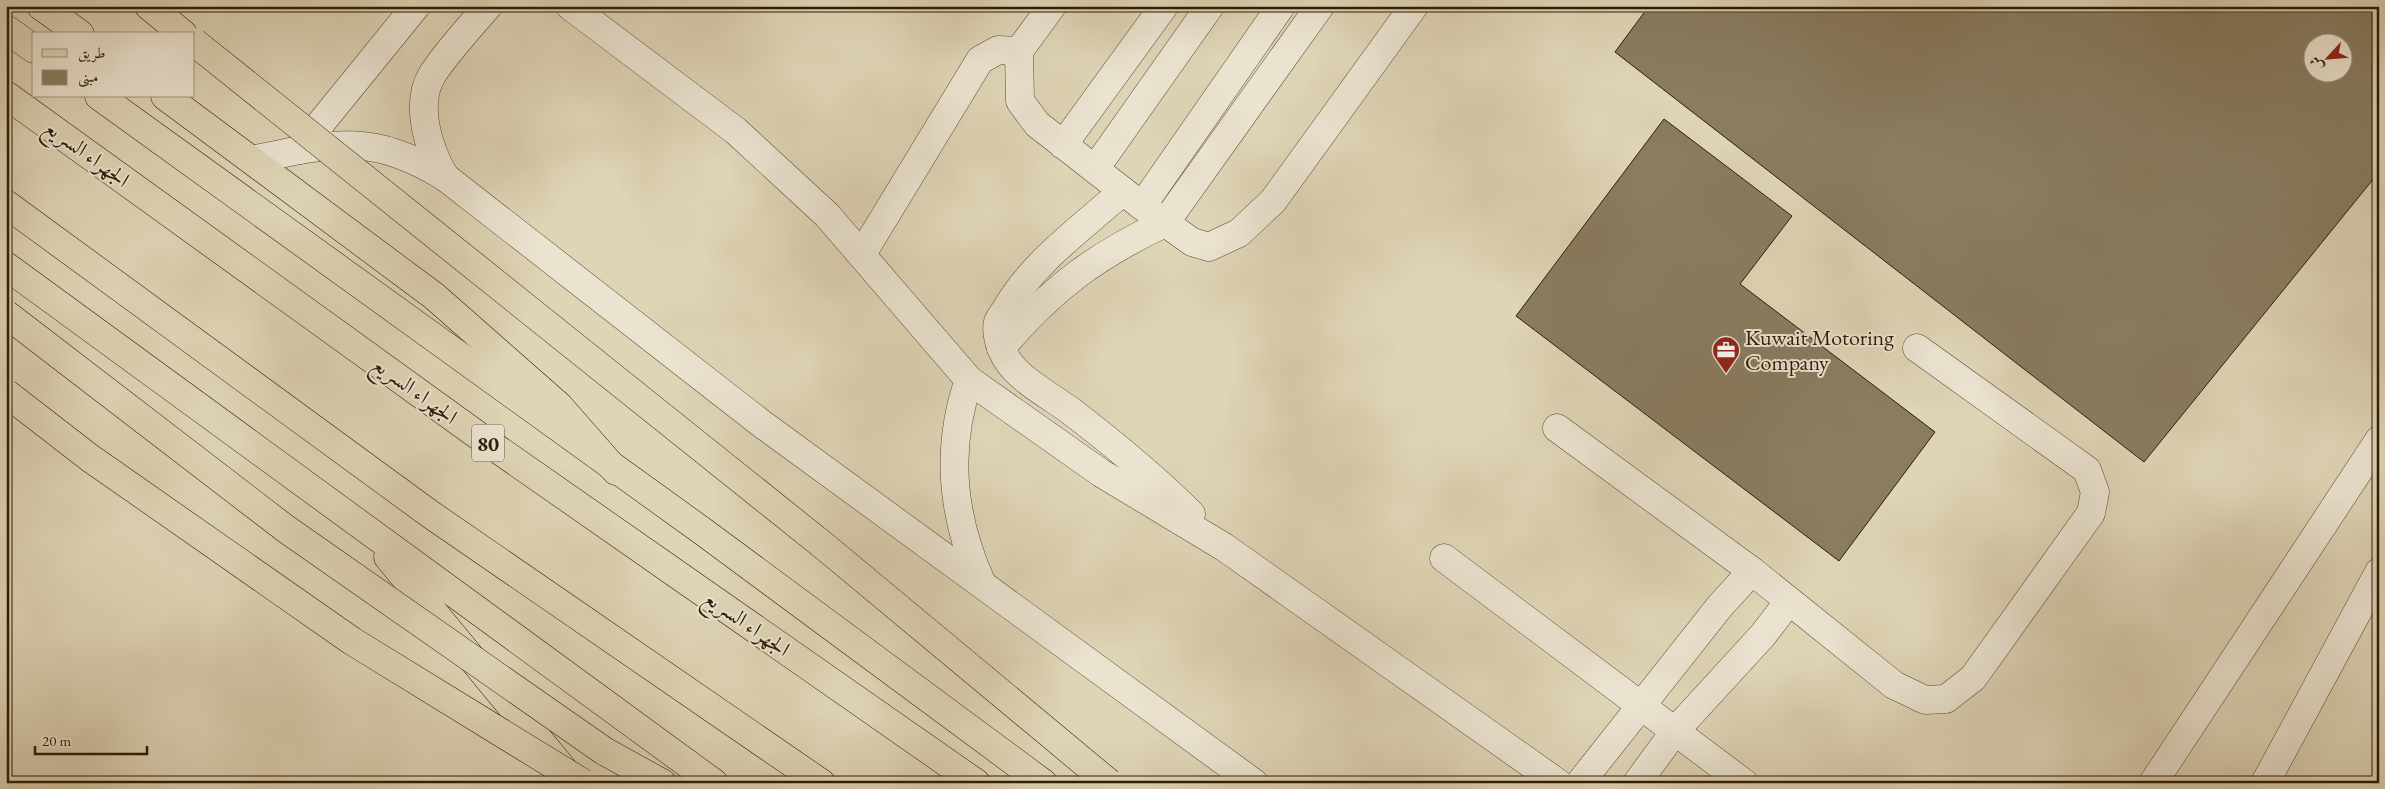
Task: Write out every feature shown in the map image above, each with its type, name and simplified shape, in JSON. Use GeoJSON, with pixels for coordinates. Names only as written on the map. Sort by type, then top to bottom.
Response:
{"type":"FeatureCollection","features":[{"type":"Feature","properties":{"kind":"main road"},"geometry":{"type":"LineString","coordinates":[[41,6],[78,32]]}},
{"type":"Feature","properties":{"kind":"main road"},"geometry":{"type":"LineString","coordinates":[[149,6],[181,32]]}},
{"type":"Feature","properties":{"kind":"main road"},"geometry":{"type":"LineString","coordinates":[[6,29],[32,48]]}},
{"type":"Feature","properties":{"kind":"main road"},"geometry":{"type":"LineString","coordinates":[[195,43],[824,546],[1109,783]]}},
{"type":"Feature","properties":{"kind":"main road","name":"الجهراء السريع"},"geometry":{"type":"LineString","coordinates":[[6,94],[468,428],[976,783]]}},
{"type":"Feature","properties":{"kind":"main road","name":"الجهراء السريع"},"geometry":{"type":"LineString","coordinates":[[102,98],[705,534],[1043,783]]}},
{"type":"Feature","properties":{"kind":"main road"},"geometry":{"type":"LineString","coordinates":[[168,98],[434,296],[559,406],[616,471]]}},
{"type":"Feature","properties":{"kind":"main road"},"geometry":{"type":"LineString","coordinates":[[6,204],[430,514],[821,783]]}},
{"type":"Feature","properties":{"kind":"main road"},"geometry":{"type":"LineString","coordinates":[[6,266],[714,783]]}},
{"type":"Feature","properties":{"kind":"main road"},"geometry":{"type":"LineString","coordinates":[[6,314],[286,528],[604,751],[662,783]]}},
{"type":"Feature","properties":{"kind":"main road"},"geometry":{"type":"LineString","coordinates":[[6,393],[90,458],[352,641],[583,783]]}},
{"type":"Feature","properties":{"kind":"main road"},"geometry":{"type":"LineString","coordinates":[[363,527],[574,783]]}},
{"type":"Feature","properties":{"kind":"lane"},"geometry":{"type":"LineString","coordinates":[[298,150],[416,6]]}},
{"type":"Feature","properties":{"kind":"lane"},"geometry":{"type":"LineString","coordinates":[[445,177],[435,160],[424,120],[426,97],[431,76],[488,6]]}},
{"type":"Feature","properties":{"kind":"lane"},"geometry":{"type":"LineString","coordinates":[[570,6],[736,131],[827,215],[969,380],[1101,473],[1224,547],[1558,783]]}},
{"type":"Feature","properties":{"kind":"lane"},"geometry":{"type":"LineString","coordinates":[[1052,6],[1019,51],[1020,101],[1037,124],[1063,145],[1192,242],[1209,247],[1239,233],[1273,201],[1414,6]]}},
{"type":"Feature","properties":{"kind":"lane"},"geometry":{"type":"LineString","coordinates":[[1063,145],[1164,6]]}},
{"type":"Feature","properties":{"kind":"lane"},"geometry":{"type":"LineString","coordinates":[[1095,168],[1210,6]]}},
{"type":"Feature","properties":{"kind":"lane"},"geometry":{"type":"LineString","coordinates":[[1224,547],[1178,501],[1129,458],[1076,415],[1020,374],[1009,362],[1001,348],[998,322],[1021,287],[1045,260],[1133,198],[1281,6]]}},
{"type":"Feature","properties":{"kind":"lane"},"geometry":{"type":"LineString","coordinates":[[1001,348],[1028,316],[1058,288],[1092,262],[1127,241],[1165,223],[1320,6]]}},
{"type":"Feature","properties":{"kind":"lane"},"geometry":{"type":"LineString","coordinates":[[862,254],[980,60],[998,50],[1019,51]]}},
{"type":"Feature","properties":{"kind":"lane"},"geometry":{"type":"LineString","coordinates":[[252,160],[325,145],[380,148],[406,156],[445,177],[762,424],[1254,783]]}},
{"type":"Feature","properties":{"kind":"lane"},"geometry":{"type":"LineString","coordinates":[[1558,428],[1752,572],[1894,686],[1925,700],[1946,699],[1973,678],[2091,513],[2095,492],[2087,470],[1917,348]]}},
{"type":"Feature","properties":{"kind":"lane"},"geometry":{"type":"LineString","coordinates":[[969,380],[961,402],[955,436],[953,471],[962,529],[970,557],[982,584]]}},
{"type":"Feature","properties":{"kind":"lane"},"geometry":{"type":"LineString","coordinates":[[2153,783],[2379,440]]}},
{"type":"Feature","properties":{"kind":"lane"},"geometry":{"type":"LineString","coordinates":[[1444,558],[1744,783]]}},
{"type":"Feature","properties":{"kind":"lane"},"geometry":{"type":"LineString","coordinates":[[1580,783],[1720,606],[1752,572]]}},
{"type":"Feature","properties":{"kind":"lane"},"geometry":{"type":"LineString","coordinates":[[2265,783],[2379,572]]}},
{"type":"Feature","properties":{"kind":"lane"},"geometry":{"type":"LineString","coordinates":[[1637,783],[1675,731],[1763,635],[1789,601]]}},
{"type":"Feature","properties":{"kind":"building"},"geometry":{"type":"Polygon","coordinates":[[[1649,6],[2379,6],[2379,172],[2144,462],[1615,52],[1649,6]]]}},
{"type":"Feature","properties":{"kind":"building","name":"Kuwait Motoring Company"},"geometry":{"type":"Polygon","coordinates":[[[1664,119],[1792,216],[1740,284],[1935,432],[1839,561],[1516,316],[1664,119]]]}},
{"type":"Feature","properties":{"kind":"place","name":"Kuwait Motoring Company"},"geometry":{"type":"Point","coordinates":[1726,374]}}]}
